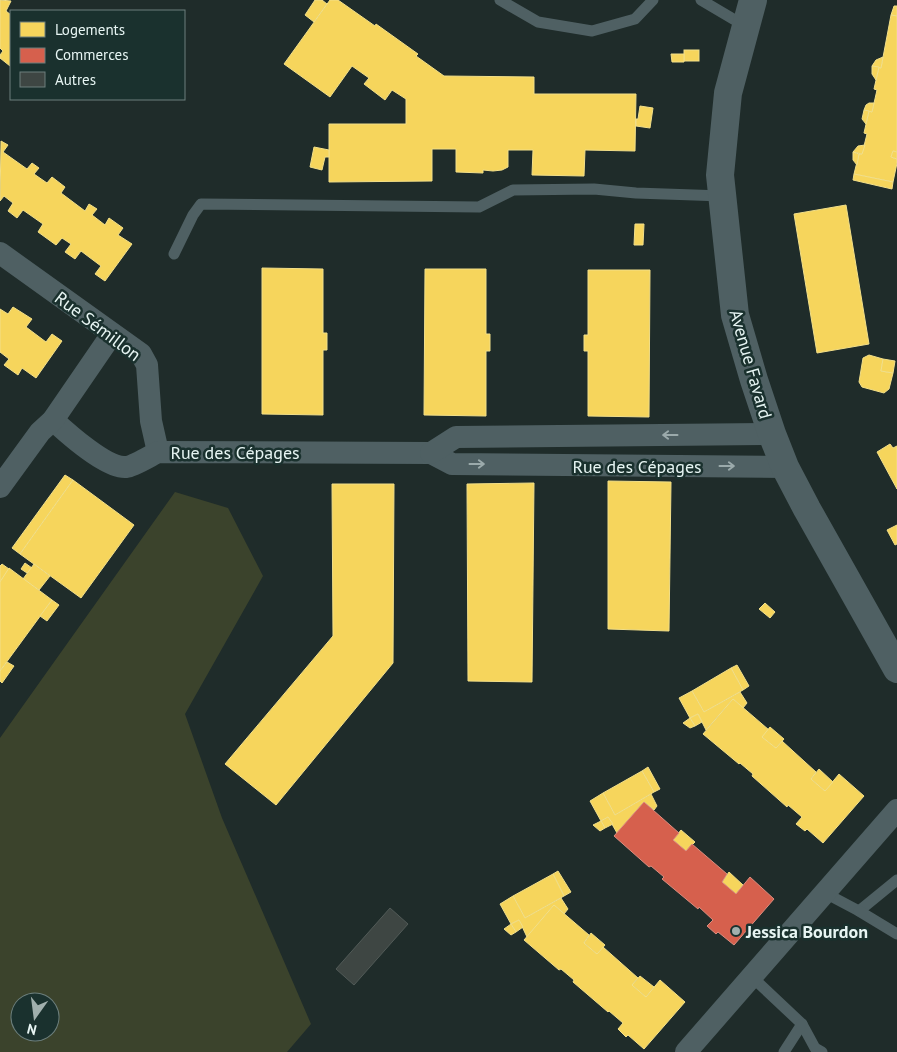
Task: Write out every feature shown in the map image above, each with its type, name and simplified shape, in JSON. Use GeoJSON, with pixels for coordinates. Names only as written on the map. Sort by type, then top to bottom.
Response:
{"type":"FeatureCollection","features":[{"type":"Feature","properties":{"kind":"street","name":"Avenue Favard"},"geometry":{"type":"LineString","coordinates":[[753,0],[728,92],[720,175],[735,315],[772,434],[785,467],[897,670]]}},
{"type":"Feature","properties":{"kind":"street","name":"Rue Sémillon"},"geometry":{"type":"LineString","coordinates":[[0,253],[141,354],[147,365],[151,421],[158,452]]}},
{"type":"Feature","properties":{"kind":"street"},"geometry":{"type":"LineString","coordinates":[[0,487],[40,432],[53,420],[112,334]]}},
{"type":"Feature","properties":{"kind":"street","name":"Rue des Cépages"},"geometry":{"type":"LineString","coordinates":[[53,420],[80,445],[111,464],[125,467],[158,452],[431,453],[452,464],[785,467]]}},
{"type":"Feature","properties":{"kind":"street","name":"Rue des Cépages"},"geometry":{"type":"LineString","coordinates":[[431,453],[456,437],[772,434]]}},
{"type":"Feature","properties":{"kind":"street"},"geometry":{"type":"LineString","coordinates":[[686,1052],[897,810]]}},
{"type":"Feature","properties":{"kind":"lane"},"geometry":{"type":"LineString","coordinates":[[500,0],[538,22],[592,30],[635,19],[653,0]]}},
{"type":"Feature","properties":{"kind":"lane"},"geometry":{"type":"LineString","coordinates":[[701,0],[745,26]]}},
{"type":"Feature","properties":{"kind":"lane"},"geometry":{"type":"LineString","coordinates":[[174,254],[193,215],[202,204],[479,207],[513,190],[594,189],[636,193],[722,196]]}},
{"type":"Feature","properties":{"kind":"lane"},"geometry":{"type":"LineString","coordinates":[[859,911],[897,880]]}},
{"type":"Feature","properties":{"kind":"lane"},"geometry":{"type":"LineString","coordinates":[[825,893],[897,934]]}},
{"type":"Feature","properties":{"kind":"lane"},"geometry":{"type":"LineString","coordinates":[[752,977],[802,1024],[815,1048],[822,1052]]}},
{"type":"Feature","properties":{"kind":"lane"},"geometry":{"type":"LineString","coordinates":[[784,1052],[802,1024]]}},
{"type":"Feature","properties":{"kind":"green space"},"geometry":{"type":"Polygon","coordinates":[[[175,492],[228,508],[263,576],[185,714],[222,818],[311,1024],[287,1052],[0,1052],[0,738],[175,492]]]}},
{"type":"Feature","properties":{"kind":"building: Logements"},"geometry":{"type":"Polygon","coordinates":[[[0,0],[11,1],[6,11],[10,14],[10,66],[0,58],[3,51],[0,48],[0,0]]]}},
{"type":"Feature","properties":{"kind":"building: Logements"},"geometry":{"type":"Polygon","coordinates":[[[315,0],[322,0],[327,4],[314,22],[305,15],[315,0]]]}},
{"type":"Feature","properties":{"kind":"building: Logements"},"geometry":{"type":"Polygon","coordinates":[[[330,0],[338,0],[375,26],[376,24],[418,54],[416,56],[444,76],[534,77],[534,94],[636,94],[635,151],[585,150],[584,176],[532,175],[533,150],[508,150],[508,167],[502,170],[483,170],[483,173],[456,172],[456,149],[432,149],[432,181],[329,182],[329,124],[406,124],[406,99],[392,90],[385,100],[364,84],[369,78],[352,66],[330,97],[284,64],[330,0]]]}},
{"type":"Feature","properties":{"kind":"building: Logements"},"geometry":{"type":"Polygon","coordinates":[[[894,6],[897,6],[897,16],[891,15],[894,6]]]}},
{"type":"Feature","properties":{"kind":"building: Logements"},"geometry":{"type":"Polygon","coordinates":[[[891,15],[897,16],[897,152],[893,151],[891,157],[897,159],[897,163],[893,182],[854,174],[867,134],[864,133],[869,111],[872,112],[877,90],[874,89],[879,67],[881,68],[891,15]]]}},
{"type":"Feature","properties":{"kind":"building: Logements"},"geometry":{"type":"Polygon","coordinates":[[[684,50],[699,50],[699,61],[684,61],[684,50]]]}},
{"type":"Feature","properties":{"kind":"building: Logements"},"geometry":{"type":"Polygon","coordinates":[[[671,54],[684,54],[684,62],[672,62],[671,54]]]}},
{"type":"Feature","properties":{"kind":"building: Logements"},"geometry":{"type":"Polygon","coordinates":[[[883,57],[881,68],[872,66],[876,60],[883,57]]]}},
{"type":"Feature","properties":{"kind":"building: Logements"},"geometry":{"type":"Polygon","coordinates":[[[872,66],[879,67],[876,80],[872,74],[872,66]]]}},
{"type":"Feature","properties":{"kind":"building: Logements"},"geometry":{"type":"Polygon","coordinates":[[[869,103],[874,103],[872,112],[864,110],[869,103]]]}},
{"type":"Feature","properties":{"kind":"building: Logements"},"geometry":{"type":"Polygon","coordinates":[[[640,106],[653,108],[650,128],[636,126],[640,106]]]}},
{"type":"Feature","properties":{"kind":"building: Logements"},"geometry":{"type":"Polygon","coordinates":[[[864,110],[869,111],[866,124],[862,119],[864,110]]]}},
{"type":"Feature","properties":{"kind":"building: Logements"},"geometry":{"type":"Polygon","coordinates":[[[1,141],[8,145],[3,152],[27,169],[32,163],[39,168],[34,174],[47,183],[52,177],[65,187],[61,193],[85,211],[89,204],[97,209],[92,215],[105,225],[109,218],[123,228],[118,235],[132,244],[105,281],[95,274],[101,266],[81,251],[75,259],[65,252],[71,244],[62,238],[56,245],[38,232],[43,224],[23,210],[17,218],[8,211],[13,203],[4,196],[0,201],[1,141]]]}},
{"type":"Feature","properties":{"kind":"building: Logements"},"geometry":{"type":"Polygon","coordinates":[[[865,145],[862,154],[853,152],[858,146],[865,145]]]}},
{"type":"Feature","properties":{"kind":"building: Logements"},"geometry":{"type":"Polygon","coordinates":[[[314,147],[329,150],[329,157],[325,157],[322,170],[310,167],[314,147]]]}},
{"type":"Feature","properties":{"kind":"building: Logements"},"geometry":{"type":"Polygon","coordinates":[[[893,151],[897,152],[897,159],[891,157],[893,151]]]}},
{"type":"Feature","properties":{"kind":"building: Logements"},"geometry":{"type":"Polygon","coordinates":[[[853,152],[859,154],[857,165],[853,160],[853,152]]]}},
{"type":"Feature","properties":{"kind":"building: Logements"},"geometry":{"type":"Polygon","coordinates":[[[854,174],[893,182],[892,189],[853,180],[854,174]]]}},
{"type":"Feature","properties":{"kind":"building: Logements"},"geometry":{"type":"Polygon","coordinates":[[[846,205],[869,344],[817,353],[794,214],[846,205]]]}},
{"type":"Feature","properties":{"kind":"building: Logements"},"geometry":{"type":"Polygon","coordinates":[[[635,224],[644,224],[643,245],[634,245],[635,224]]]}},
{"type":"Feature","properties":{"kind":"building: Logements"},"geometry":{"type":"Polygon","coordinates":[[[262,268],[323,269],[323,333],[327,333],[327,350],[323,350],[323,415],[262,414],[262,268]]]}},
{"type":"Feature","properties":{"kind":"building: Logements"},"geometry":{"type":"Polygon","coordinates":[[[425,269],[486,269],[486,334],[490,334],[490,351],[486,351],[486,416],[424,415],[425,269]]]}},
{"type":"Feature","properties":{"kind":"building: Logements"},"geometry":{"type":"Polygon","coordinates":[[[588,270],[650,270],[649,417],[588,416],[588,351],[584,351],[584,335],[588,335],[588,270]]]}},
{"type":"Feature","properties":{"kind":"building: Logements"},"geometry":{"type":"Polygon","coordinates":[[[13,307],[32,319],[26,327],[46,342],[52,334],[62,341],[36,378],[22,368],[18,375],[4,365],[9,359],[0,352],[0,309],[8,314],[13,307]]]}},
{"type":"Feature","properties":{"kind":"building: Logements"},"geometry":{"type":"Polygon","coordinates":[[[869,355],[883,359],[881,371],[893,373],[889,389],[884,393],[862,387],[859,382],[863,358],[869,355]]]}},
{"type":"Feature","properties":{"kind":"building: Logements"},"geometry":{"type":"Polygon","coordinates":[[[883,359],[895,361],[893,373],[881,371],[883,359]]]}},
{"type":"Feature","properties":{"kind":"building: Logements"},"geometry":{"type":"Polygon","coordinates":[[[890,444],[893,448],[897,446],[897,489],[877,452],[890,444]]]}},
{"type":"Feature","properties":{"kind":"building: Logements"},"geometry":{"type":"Polygon","coordinates":[[[65,475],[73,480],[20,554],[12,548],[65,475]]]}},
{"type":"Feature","properties":{"kind":"building: Logements"},"geometry":{"type":"Polygon","coordinates":[[[73,480],[134,525],[81,598],[20,554],[73,480]]]}},
{"type":"Feature","properties":{"kind":"building: Logements"},"geometry":{"type":"Polygon","coordinates":[[[608,481],[671,482],[669,631],[608,629],[608,481]]]}},
{"type":"Feature","properties":{"kind":"building: Logements"},"geometry":{"type":"Polygon","coordinates":[[[534,483],[532,682],[468,681],[467,484],[534,483]]]}},
{"type":"Feature","properties":{"kind":"building: Logements"},"geometry":{"type":"Polygon","coordinates":[[[332,484],[394,484],[393,663],[276,805],[225,764],[333,636],[332,484]]]}},
{"type":"Feature","properties":{"kind":"building: Logements"},"geometry":{"type":"Polygon","coordinates":[[[897,525],[897,544],[895,545],[887,530],[897,525]]]}},
{"type":"Feature","properties":{"kind":"building: Logements"},"geometry":{"type":"Polygon","coordinates":[[[25,563],[32,568],[27,573],[21,569],[25,563]]]}},
{"type":"Feature","properties":{"kind":"building: Logements"},"geometry":{"type":"Polygon","coordinates":[[[2,564],[9,569],[0,582],[0,566],[2,564]]]}},
{"type":"Feature","properties":{"kind":"building: Logements"},"geometry":{"type":"Polygon","coordinates":[[[34,564],[50,576],[39,590],[23,579],[34,564]]]}},
{"type":"Feature","properties":{"kind":"building: Logements"},"geometry":{"type":"Polygon","coordinates":[[[9,568],[52,600],[0,671],[0,582],[9,568]]]}},
{"type":"Feature","properties":{"kind":"building: Logements"},"geometry":{"type":"Polygon","coordinates":[[[52,600],[59,605],[47,621],[40,616],[52,600]]]}},
{"type":"Feature","properties":{"kind":"building: Logements"},"geometry":{"type":"Polygon","coordinates":[[[765,603],[775,612],[770,618],[759,609],[765,603]]]}},
{"type":"Feature","properties":{"kind":"building: Logements"},"geometry":{"type":"Polygon","coordinates":[[[7,662],[14,666],[2,683],[0,681],[0,671],[7,662]]]}},
{"type":"Feature","properties":{"kind":"building: Logements"},"geometry":{"type":"Polygon","coordinates":[[[737,665],[749,686],[743,690],[731,668],[737,665]]]}},
{"type":"Feature","properties":{"kind":"building: Logements"},"geometry":{"type":"Polygon","coordinates":[[[731,668],[743,690],[704,712],[692,691],[731,668]]]}},
{"type":"Feature","properties":{"kind":"building: Logements"},"geometry":{"type":"Polygon","coordinates":[[[692,691],[704,712],[740,692],[747,703],[743,708],[733,699],[706,730],[698,714],[690,718],[679,698],[692,691]]]}},
{"type":"Feature","properties":{"kind":"building: Logements"},"geometry":{"type":"Polygon","coordinates":[[[733,699],[769,730],[762,737],[776,748],[782,741],[816,772],[811,779],[825,791],[839,774],[864,796],[823,843],[807,829],[805,831],[796,824],[802,817],[788,805],[787,807],[752,776],[753,774],[703,734],[733,699]]]}},
{"type":"Feature","properties":{"kind":"building: Logements"},"geometry":{"type":"Polygon","coordinates":[[[698,714],[702,722],[695,726],[690,718],[698,714]]]}},
{"type":"Feature","properties":{"kind":"building: Logements"},"geometry":{"type":"Polygon","coordinates":[[[690,718],[695,726],[690,728],[683,723],[690,718]]]}},
{"type":"Feature","properties":{"kind":"building: Logements"},"geometry":{"type":"Polygon","coordinates":[[[770,727],[784,739],[776,748],[762,737],[770,727]]]}},
{"type":"Feature","properties":{"kind":"building: Logements"},"geometry":{"type":"Polygon","coordinates":[[[648,767],[660,789],[654,792],[642,771],[648,767]]]}},
{"type":"Feature","properties":{"kind":"building: Logements"},"geometry":{"type":"Polygon","coordinates":[[[819,769],[833,782],[825,791],[811,779],[819,769]]]}},
{"type":"Feature","properties":{"kind":"building: Logements"},"geometry":{"type":"Polygon","coordinates":[[[642,771],[654,792],[615,815],[603,793],[642,771]]]}},
{"type":"Feature","properties":{"kind":"building: Logements"},"geometry":{"type":"Polygon","coordinates":[[[603,793],[615,815],[651,794],[657,806],[654,810],[644,802],[617,833],[608,817],[601,821],[590,801],[603,793]]]}},
{"type":"Feature","properties":{"kind":"building: Logements"},"geometry":{"type":"Polygon","coordinates":[[[608,817],[613,824],[605,828],[601,821],[608,817]]]}},
{"type":"Feature","properties":{"kind":"building: Logements"},"geometry":{"type":"Polygon","coordinates":[[[601,821],[605,828],[600,831],[593,825],[601,821]]]}},
{"type":"Feature","properties":{"kind":"building: Logements"},"geometry":{"type":"Polygon","coordinates":[[[681,830],[695,842],[686,851],[673,840],[681,830]]]}},
{"type":"Feature","properties":{"kind":"building: Logements"},"geometry":{"type":"Polygon","coordinates":[[[558,871],[571,892],[564,896],[553,874],[558,871]]]}},
{"type":"Feature","properties":{"kind":"building: Logements"},"geometry":{"type":"Polygon","coordinates":[[[729,872],[743,885],[736,894],[722,882],[729,872]]]}},
{"type":"Feature","properties":{"kind":"building: Logements"},"geometry":{"type":"Polygon","coordinates":[[[553,874],[564,896],[525,918],[513,896],[553,874]]]}},
{"type":"Feature","properties":{"kind":"building: Logements"},"geometry":{"type":"Polygon","coordinates":[[[513,896],[525,918],[561,898],[568,909],[564,914],[554,905],[527,937],[519,920],[511,924],[500,904],[513,896]]]}},
{"type":"Feature","properties":{"kind":"building: Logements"},"geometry":{"type":"Polygon","coordinates":[[[554,905],[589,935],[584,943],[597,954],[603,947],[638,978],[632,985],[646,997],[660,980],[685,1002],[644,1049],[618,1029],[623,1023],[573,982],[574,980],[561,969],[559,970],[524,940],[554,905]]]}},
{"type":"Feature","properties":{"kind":"building: Logements"},"geometry":{"type":"Polygon","coordinates":[[[519,920],[523,927],[516,932],[511,924],[519,920]]]}},
{"type":"Feature","properties":{"kind":"building: Logements"},"geometry":{"type":"Polygon","coordinates":[[[511,924],[516,932],[511,935],[504,929],[511,924]]]}},
{"type":"Feature","properties":{"kind":"building: Logements"},"geometry":{"type":"Polygon","coordinates":[[[591,933],[605,945],[597,954],[584,943],[591,933]]]}},
{"type":"Feature","properties":{"kind":"building: Logements"},"geometry":{"type":"Polygon","coordinates":[[[640,976],[654,987],[646,997],[632,985],[640,976]]]}},
{"type":"Feature","properties":{"kind":"building: Commerces"},"geometry":{"type":"Polygon","coordinates":[[[644,802],[679,833],[673,840],[686,851],[692,844],[727,874],[722,882],[736,894],[750,877],[774,899],[734,945],[707,926],[713,920],[699,907],[698,909],[662,879],[664,877],[651,866],[649,867],[614,836],[644,802]]]}},
{"type":"Feature","properties":{"kind":"building: Autres"},"geometry":{"type":"Polygon","coordinates":[[[390,908],[408,924],[354,985],[336,969],[390,908]]]}},
{"type":"Feature","properties":{"kind":"place","name":"Jessica Bourdon"},"geometry":{"type":"Point","coordinates":[736,931]}}]}
